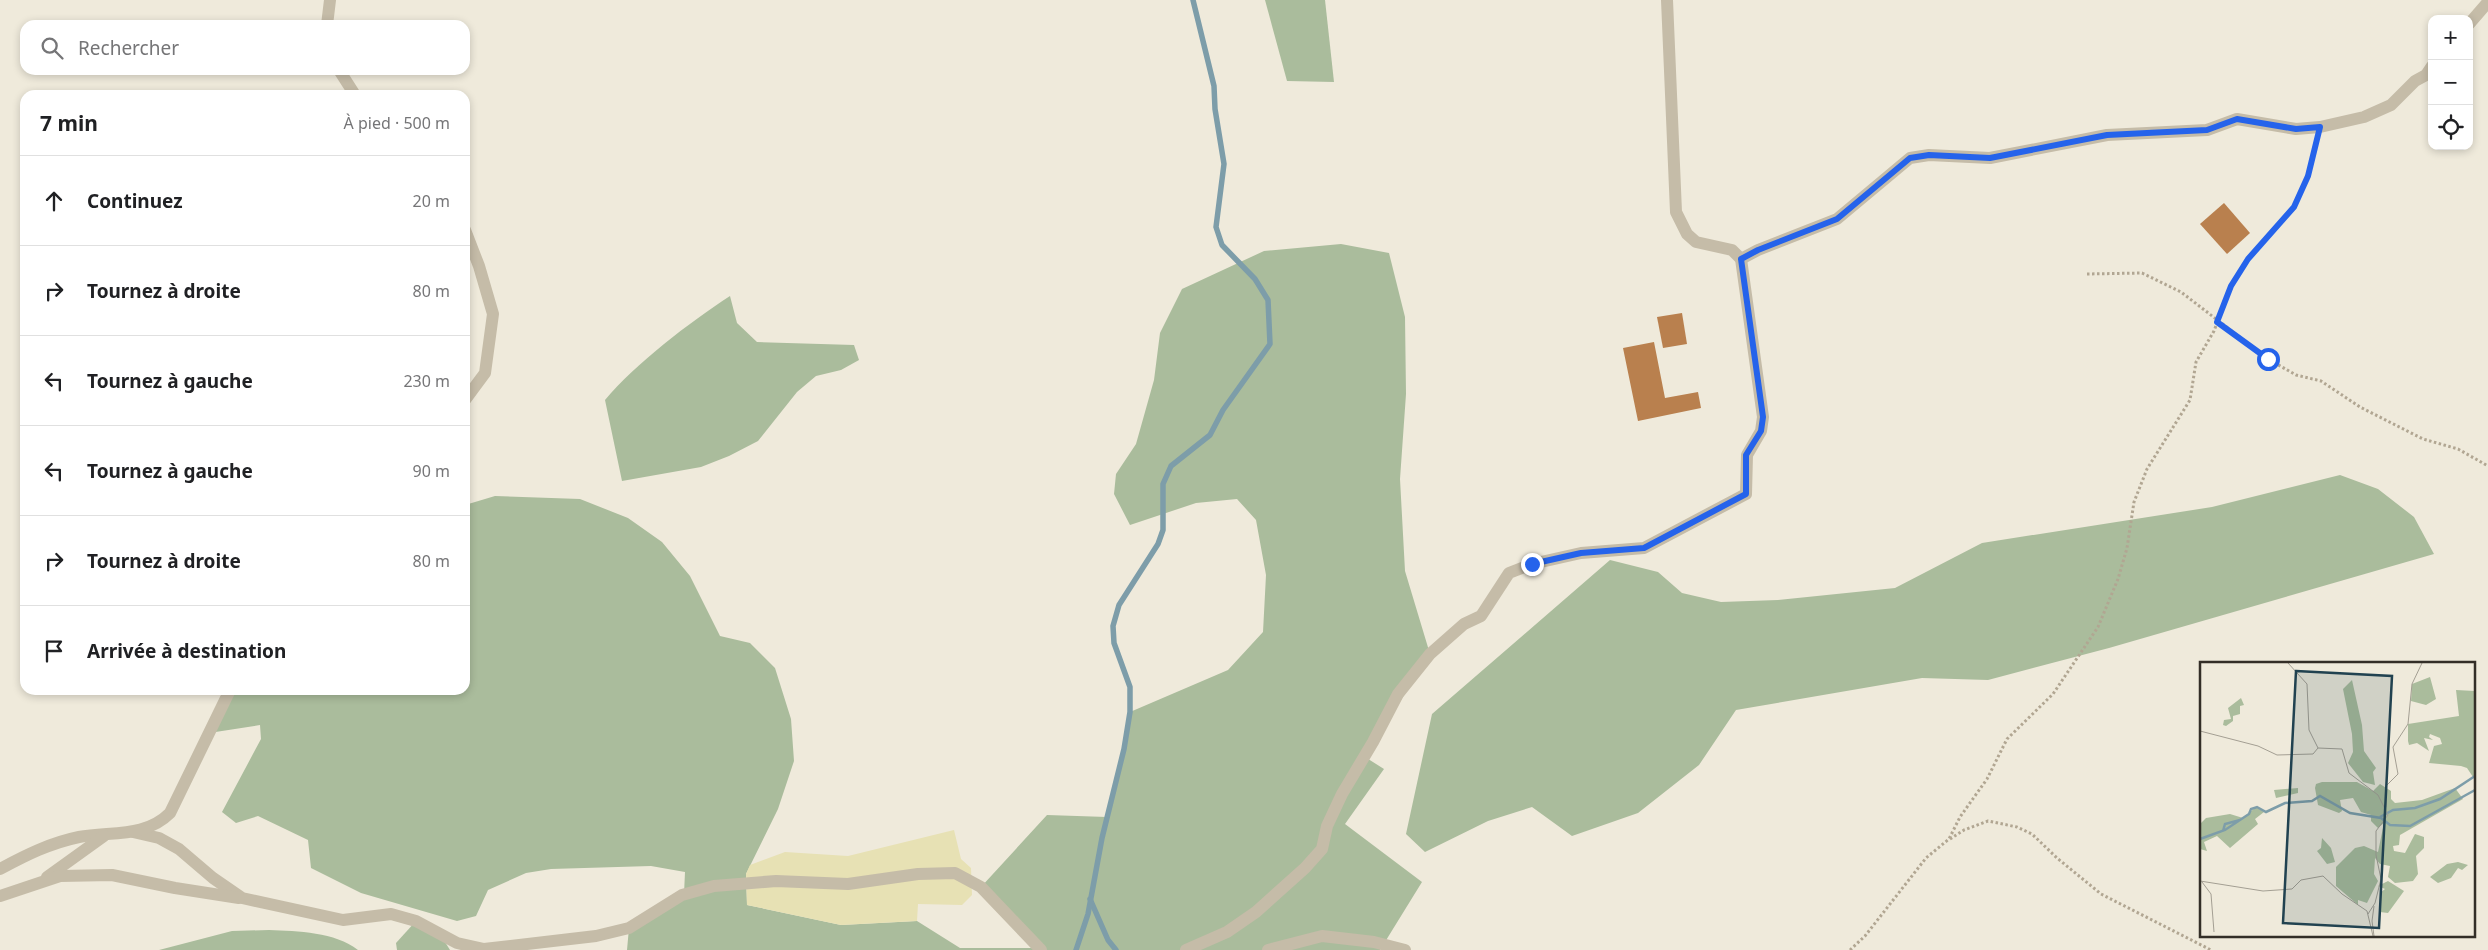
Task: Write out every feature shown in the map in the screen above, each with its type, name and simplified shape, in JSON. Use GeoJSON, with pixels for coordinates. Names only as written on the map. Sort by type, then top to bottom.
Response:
{"type":"FeatureCollection","features":[{"type":"Feature","properties":{"kind":"street"},"geometry":{"type":"LineString","coordinates":[[328,20],[330,0]]}},
{"type":"Feature","properties":{"kind":"street"},"geometry":{"type":"LineString","coordinates":[[1186,950],[1227,932],[1256,912],[1305,868],[1322,849],[1327,826],[1342,794],[1374,742],[1398,694],[1430,654],[1464,624],[1481,616],[1509,573],[1532,564],[1581,553],[1644,548],[1746,494],[1746,455],[1761,431],[1763,417],[1741,259],[1732,250],[1696,242],[1687,234],[1676,212],[1667,0]]}},
{"type":"Feature","properties":{"kind":"street"},"geometry":{"type":"LineString","coordinates":[[2473,19],[2488,2]]}},
{"type":"Feature","properties":{"kind":"street"},"geometry":{"type":"LineString","coordinates":[[1741,259],[1758,250],[1837,219],[1910,158],[1929,155],[1990,158],[2107,135],[2207,130],[2237,119],[2296,129],[2320,127],[2364,117],[2391,105],[2415,81],[2428,72]]}},
{"type":"Feature","properties":{"kind":"street"},"geometry":{"type":"LineString","coordinates":[[342,75],[352,90]]}},
{"type":"Feature","properties":{"kind":"street"},"geometry":{"type":"LineString","coordinates":[[470,243],[479,266],[492,314],[485,372],[470,393]]}},
{"type":"Feature","properties":{"kind":"street"},"geometry":{"type":"LineString","coordinates":[[0,869],[37,849],[80,837],[133,832],[160,823],[170,813],[228,695]]}},
{"type":"Feature","properties":{"kind":"street"},"geometry":{"type":"LineString","coordinates":[[133,832],[159,838],[179,849],[213,878],[242,898]]}},
{"type":"Feature","properties":{"kind":"street"},"geometry":{"type":"LineString","coordinates":[[37,884],[106,834]]}},
{"type":"Feature","properties":{"kind":"street"},"geometry":{"type":"LineString","coordinates":[[0,896],[60,876],[112,875],[175,888],[242,898],[343,920],[392,914],[416,921],[457,943],[484,949],[596,936],[628,928],[682,895],[714,886],[776,881],[848,884],[918,874],[955,873],[981,887],[1041,950]]}},
{"type":"Feature","properties":{"kind":"street"},"geometry":{"type":"LineString","coordinates":[[1268,950],[1322,936],[1374,942],[1405,950]]}},
{"type":"Feature","properties":{"kind":"path"},"geometry":{"type":"LineString","coordinates":[[1949,839],[1960,818],[1988,779],[2007,739],[2052,694],[2098,627],[2118,579],[2127,548],[2134,502],[2147,469],[2190,400],[2196,362],[2217,322],[2231,286],[2248,259],[2294,207],[2308,176],[2320,127]]}},
{"type":"Feature","properties":{"kind":"path"},"geometry":{"type":"LineString","coordinates":[[2087,274],[2142,273],[2181,292],[2217,322],[2268,359],[2296,375],[2321,382],[2360,407],[2390,420],[2423,439],[2458,449],[2488,466]]}},
{"type":"Feature","properties":{"kind":"path"},"geometry":{"type":"LineString","coordinates":[[1850,950],[1865,936],[1926,858],[1949,839],[1964,830],[1988,821],[2017,827],[2032,834],[2057,858],[2101,894],[2211,950]]}},
{"type":"Feature","properties":{"kind":"green space"},"geometry":{"type":"Polygon","coordinates":[[[1265,0],[1325,0],[1334,82],[1287,81],[1265,0]]]}},
{"type":"Feature","properties":{"kind":"green space"},"geometry":{"type":"Polygon","coordinates":[[[1341,244],[1389,253],[1405,317],[1406,394],[1400,479],[1405,571],[1430,654],[1365,757],[1384,769],[1345,824],[1422,882],[1380,950],[627,950],[629,928],[684,894],[685,872],[651,866],[551,869],[526,873],[488,890],[476,916],[457,921],[361,893],[311,868],[308,840],[258,816],[236,823],[222,812],[261,739],[260,725],[209,733],[228,695],[470,695],[470,504],[495,496],[580,499],[628,518],[662,542],[690,576],[720,636],[750,643],[775,668],[791,719],[794,761],[778,809],[746,874],[747,905],[841,925],[917,921],[960,948],[1038,948],[981,887],[1047,815],[1107,817],[1124,749],[1130,712],[1228,670],[1263,632],[1266,575],[1256,520],[1237,499],[1196,503],[1130,525],[1114,494],[1116,474],[1136,444],[1154,380],[1160,333],[1182,289],[1264,251],[1341,244]]]}},
{"type":"Feature","properties":{"kind":"green space"},"geometry":{"type":"Polygon","coordinates":[[[730,296],[737,323],[757,342],[854,345],[859,360],[841,370],[816,376],[797,392],[758,441],[729,456],[701,467],[622,481],[605,400],[647,358],[698,318],[730,296]]]}},
{"type":"Feature","properties":{"kind":"green space"},"geometry":{"type":"Polygon","coordinates":[[[2340,475],[2378,489],[2414,517],[2434,554],[2109,648],[1988,680],[1922,678],[1736,710],[1699,765],[1638,813],[1572,836],[1532,807],[1488,821],[1425,852],[1406,834],[1432,714],[1610,560],[1658,572],[1682,593],[1721,602],[1778,600],[1895,588],[1982,543],[2212,507],[2340,475]]]}},
{"type":"Feature","properties":{"kind":"green space"},"geometry":{"type":"Polygon","coordinates":[[[416,921],[440,934],[450,950],[397,950],[396,943],[416,921]]]}},
{"type":"Feature","properties":{"kind":"green space"},"geometry":{"type":"Polygon","coordinates":[[[269,930],[304,932],[327,936],[338,939],[358,950],[159,950],[232,931],[269,930]]]}},
{"type":"Feature","properties":{"kind":"sand"},"geometry":{"type":"Polygon","coordinates":[[[954,830],[961,859],[971,868],[972,895],[962,905],[918,904],[917,921],[841,925],[747,905],[746,874],[750,865],[785,852],[848,856],[954,830]]]}},
{"type":"Feature","properties":{"kind":"building"},"geometry":{"type":"Polygon","coordinates":[[[2224,203],[2250,233],[2227,254],[2200,224],[2224,203]]]}},
{"type":"Feature","properties":{"kind":"building"},"geometry":{"type":"Polygon","coordinates":[[[1682,313],[1687,344],[1663,348],[1657,317],[1682,313]]]}},
{"type":"Feature","properties":{"kind":"building"},"geometry":{"type":"Polygon","coordinates":[[[1654,342],[1665,398],[1698,392],[1701,408],[1638,421],[1623,348],[1654,342]]]}},
{"type":"Feature","properties":{"kind":"waterway"},"geometry":{"type":"LineString","coordinates":[[1076,950],[1088,914],[1102,838],[1124,749],[1130,712],[1130,687],[1114,643],[1113,626],[1119,605],[1158,544],[1163,530],[1163,484],[1171,466],[1210,435],[1223,410],[1270,344],[1268,300],[1255,279],[1222,245],[1216,227],[1224,164],[1215,109],[1214,86],[1193,0]]}},
{"type":"Feature","properties":{"kind":"waterway"},"geometry":{"type":"LineString","coordinates":[[1090,899],[1108,940],[1116,950]]}},
{"type":"Feature","properties":{"kind":"route"},"geometry":{"type":"LineString","coordinates":[[1532,564],[1581,553],[1644,548],[1746,494],[1746,455],[1761,431],[1763,417],[1741,259],[1758,250],[1837,219],[1910,158],[1929,155],[1990,158],[2107,135],[2207,130],[2237,119],[2296,129],[2320,127],[2308,176],[2294,207],[2248,259],[2231,286],[2217,322],[2268,359]]}}]}
